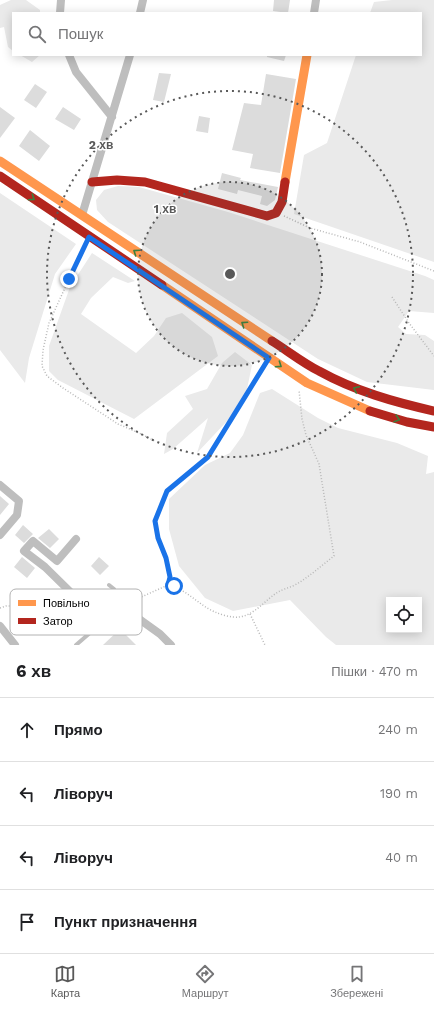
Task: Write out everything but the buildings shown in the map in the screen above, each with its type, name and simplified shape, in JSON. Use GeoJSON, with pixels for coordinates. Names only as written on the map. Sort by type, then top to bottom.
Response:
{"type":"FeatureCollection","features":[{"type":"Feature","properties":{"kind":"main road"},"geometry":{"type":"LineString","coordinates":[[92,182],[117,180],[145,182],[267,216],[276,213],[282,202],[307,56]]}},
{"type":"Feature","properties":{"kind":"main road"},"geometry":{"type":"LineString","coordinates":[[0,160],[279,347],[318,371],[364,392],[406,406],[434,411]]}},
{"type":"Feature","properties":{"kind":"main road"},"geometry":{"type":"LineString","coordinates":[[0,176],[306,383],[365,409],[407,422],[434,427]]}},
{"type":"Feature","properties":{"kind":"street"},"geometry":{"type":"LineString","coordinates":[[60,12],[61,0]]}},
{"type":"Feature","properties":{"kind":"street"},"geometry":{"type":"LineString","coordinates":[[140,12],[143,0]]}},
{"type":"Feature","properties":{"kind":"street"},"geometry":{"type":"LineString","coordinates":[[314,12],[316,0]]}},
{"type":"Feature","properties":{"kind":"street"},"geometry":{"type":"LineString","coordinates":[[69,56],[76,72],[112,117]]}},
{"type":"Feature","properties":{"kind":"street"},"geometry":{"type":"LineString","coordinates":[[82,215],[130,56]]}},
{"type":"Feature","properties":{"kind":"street"},"geometry":{"type":"LineString","coordinates":[[0,485],[19,501],[17,515],[0,535]]}},
{"type":"Feature","properties":{"kind":"street"},"geometry":{"type":"LineString","coordinates":[[67,589],[45,567],[24,551],[33,541],[57,561],[76,539]]}},
{"type":"Feature","properties":{"kind":"street"},"geometry":{"type":"LineString","coordinates":[[142,621],[160,634],[171,645]]}},
{"type":"Feature","properties":{"kind":"street"},"geometry":{"type":"LineString","coordinates":[[0,626],[16,645]]}},
{"type":"Feature","properties":{"kind":"lane"},"geometry":{"type":"LineString","coordinates":[[109,585],[114,589]]}},
{"type":"Feature","properties":{"kind":"lane"},"geometry":{"type":"LineString","coordinates":[[76,645],[88,635]]}},
{"type":"Feature","properties":{"kind":"path"},"geometry":{"type":"LineString","coordinates":[[276,213],[310,228],[360,242],[434,271]]}},
{"type":"Feature","properties":{"kind":"path"},"geometry":{"type":"LineString","coordinates":[[89,237],[49,323],[43,350],[42,366],[47,376],[63,388],[118,424],[155,441]]}},
{"type":"Feature","properties":{"kind":"path"},"geometry":{"type":"LineString","coordinates":[[392,297],[409,323],[434,356]]}},
{"type":"Feature","properties":{"kind":"path"},"geometry":{"type":"LineString","coordinates":[[168,585],[170,577],[166,558],[158,538],[155,521],[167,491],[208,457],[269,358]]}},
{"type":"Feature","properties":{"kind":"path"},"geometry":{"type":"LineString","coordinates":[[142,597],[168,585],[186,592],[201,604],[215,612],[228,616],[239,617],[250,614],[278,592],[294,585],[308,576],[334,556],[319,464],[306,435],[302,419],[297,377]]}},
{"type":"Feature","properties":{"kind":"path"},"geometry":{"type":"LineString","coordinates":[[0,608],[10,606]]}},
{"type":"Feature","properties":{"kind":"path"},"geometry":{"type":"LineString","coordinates":[[250,614],[266,645]]}},
{"type":"Feature","properties":{"kind":"shaded area"},"geometry":{"type":"Polygon","coordinates":[[[11,0],[26,0],[40,10],[40,12],[12,12],[12,50],[8,47],[4,27],[0,28],[0,5],[11,0]]]}},
{"type":"Feature","properties":{"kind":"shaded area"},"geometry":{"type":"Polygon","coordinates":[[[392,0],[434,0],[434,262],[294,214],[304,155],[327,143],[356,56],[422,56],[422,12],[370,12],[374,2],[392,0]]]}},
{"type":"Feature","properties":{"kind":"shaded area"},"geometry":{"type":"Polygon","coordinates":[[[22,56],[39,56],[32,62],[22,56]]]}},
{"type":"Feature","properties":{"kind":"shaded area"},"geometry":{"type":"Polygon","coordinates":[[[118,186],[139,187],[228,212],[434,280],[434,313],[409,311],[398,327],[406,334],[425,335],[434,341],[434,390],[367,382],[318,359],[108,222],[97,210],[96,200],[104,190],[118,186]]]}},
{"type":"Feature","properties":{"kind":"shaded area"},"geometry":{"type":"Polygon","coordinates":[[[0,193],[76,244],[55,274],[29,358],[25,383],[0,350],[0,193]]]}},
{"type":"Feature","properties":{"kind":"shaded area"},"geometry":{"type":"Polygon","coordinates":[[[92,253],[135,281],[128,283],[113,277],[91,298],[81,314],[136,353],[154,336],[166,318],[182,313],[212,337],[218,356],[134,419],[58,380],[49,371],[49,346],[70,287],[92,253]]]}},
{"type":"Feature","properties":{"kind":"shaded area"},"geometry":{"type":"Polygon","coordinates":[[[235,352],[252,365],[247,389],[229,419],[197,453],[208,418],[173,449],[164,454],[167,433],[193,409],[185,396],[207,389],[222,363],[235,352]]]}},
{"type":"Feature","properties":{"kind":"shaded area"},"geometry":{"type":"Polygon","coordinates":[[[272,389],[318,418],[338,428],[397,443],[428,456],[426,474],[434,472],[434,645],[336,645],[326,637],[290,600],[233,611],[205,598],[179,566],[169,529],[169,499],[205,465],[230,453],[243,435],[260,393],[272,389]]]}},
{"type":"Feature","properties":{"kind":"traffic: slow"},"geometry":{"type":"LineString","coordinates":[[285,182],[307,56]]}},
{"type":"Feature","properties":{"kind":"traffic: slow"},"geometry":{"type":"LineString","coordinates":[[0,161],[272,341]]}},
{"type":"Feature","properties":{"kind":"traffic: slow"},"geometry":{"type":"LineString","coordinates":[[162,285],[307,383],[370,411]]}},
{"type":"Feature","properties":{"kind":"traffic: jam"},"geometry":{"type":"LineString","coordinates":[[0,176],[162,285]]}},
{"type":"Feature","properties":{"kind":"traffic: jam"},"geometry":{"type":"LineString","coordinates":[[92,182],[117,180],[145,182],[267,216],[276,213],[282,202],[285,182]]}},
{"type":"Feature","properties":{"kind":"traffic: jam"},"geometry":{"type":"LineString","coordinates":[[272,341],[301,361],[333,378],[390,400],[434,411]]}},
{"type":"Feature","properties":{"kind":"traffic: jam"},"geometry":{"type":"LineString","coordinates":[[370,411],[407,422],[434,427]]}},
{"type":"Feature","properties":{"kind":"route"},"geometry":{"type":"LineString","coordinates":[[69,279],[89,237],[269,358],[208,457],[167,491],[155,521],[158,538],[166,558],[170,577],[168,585],[174,586]]}}]}
